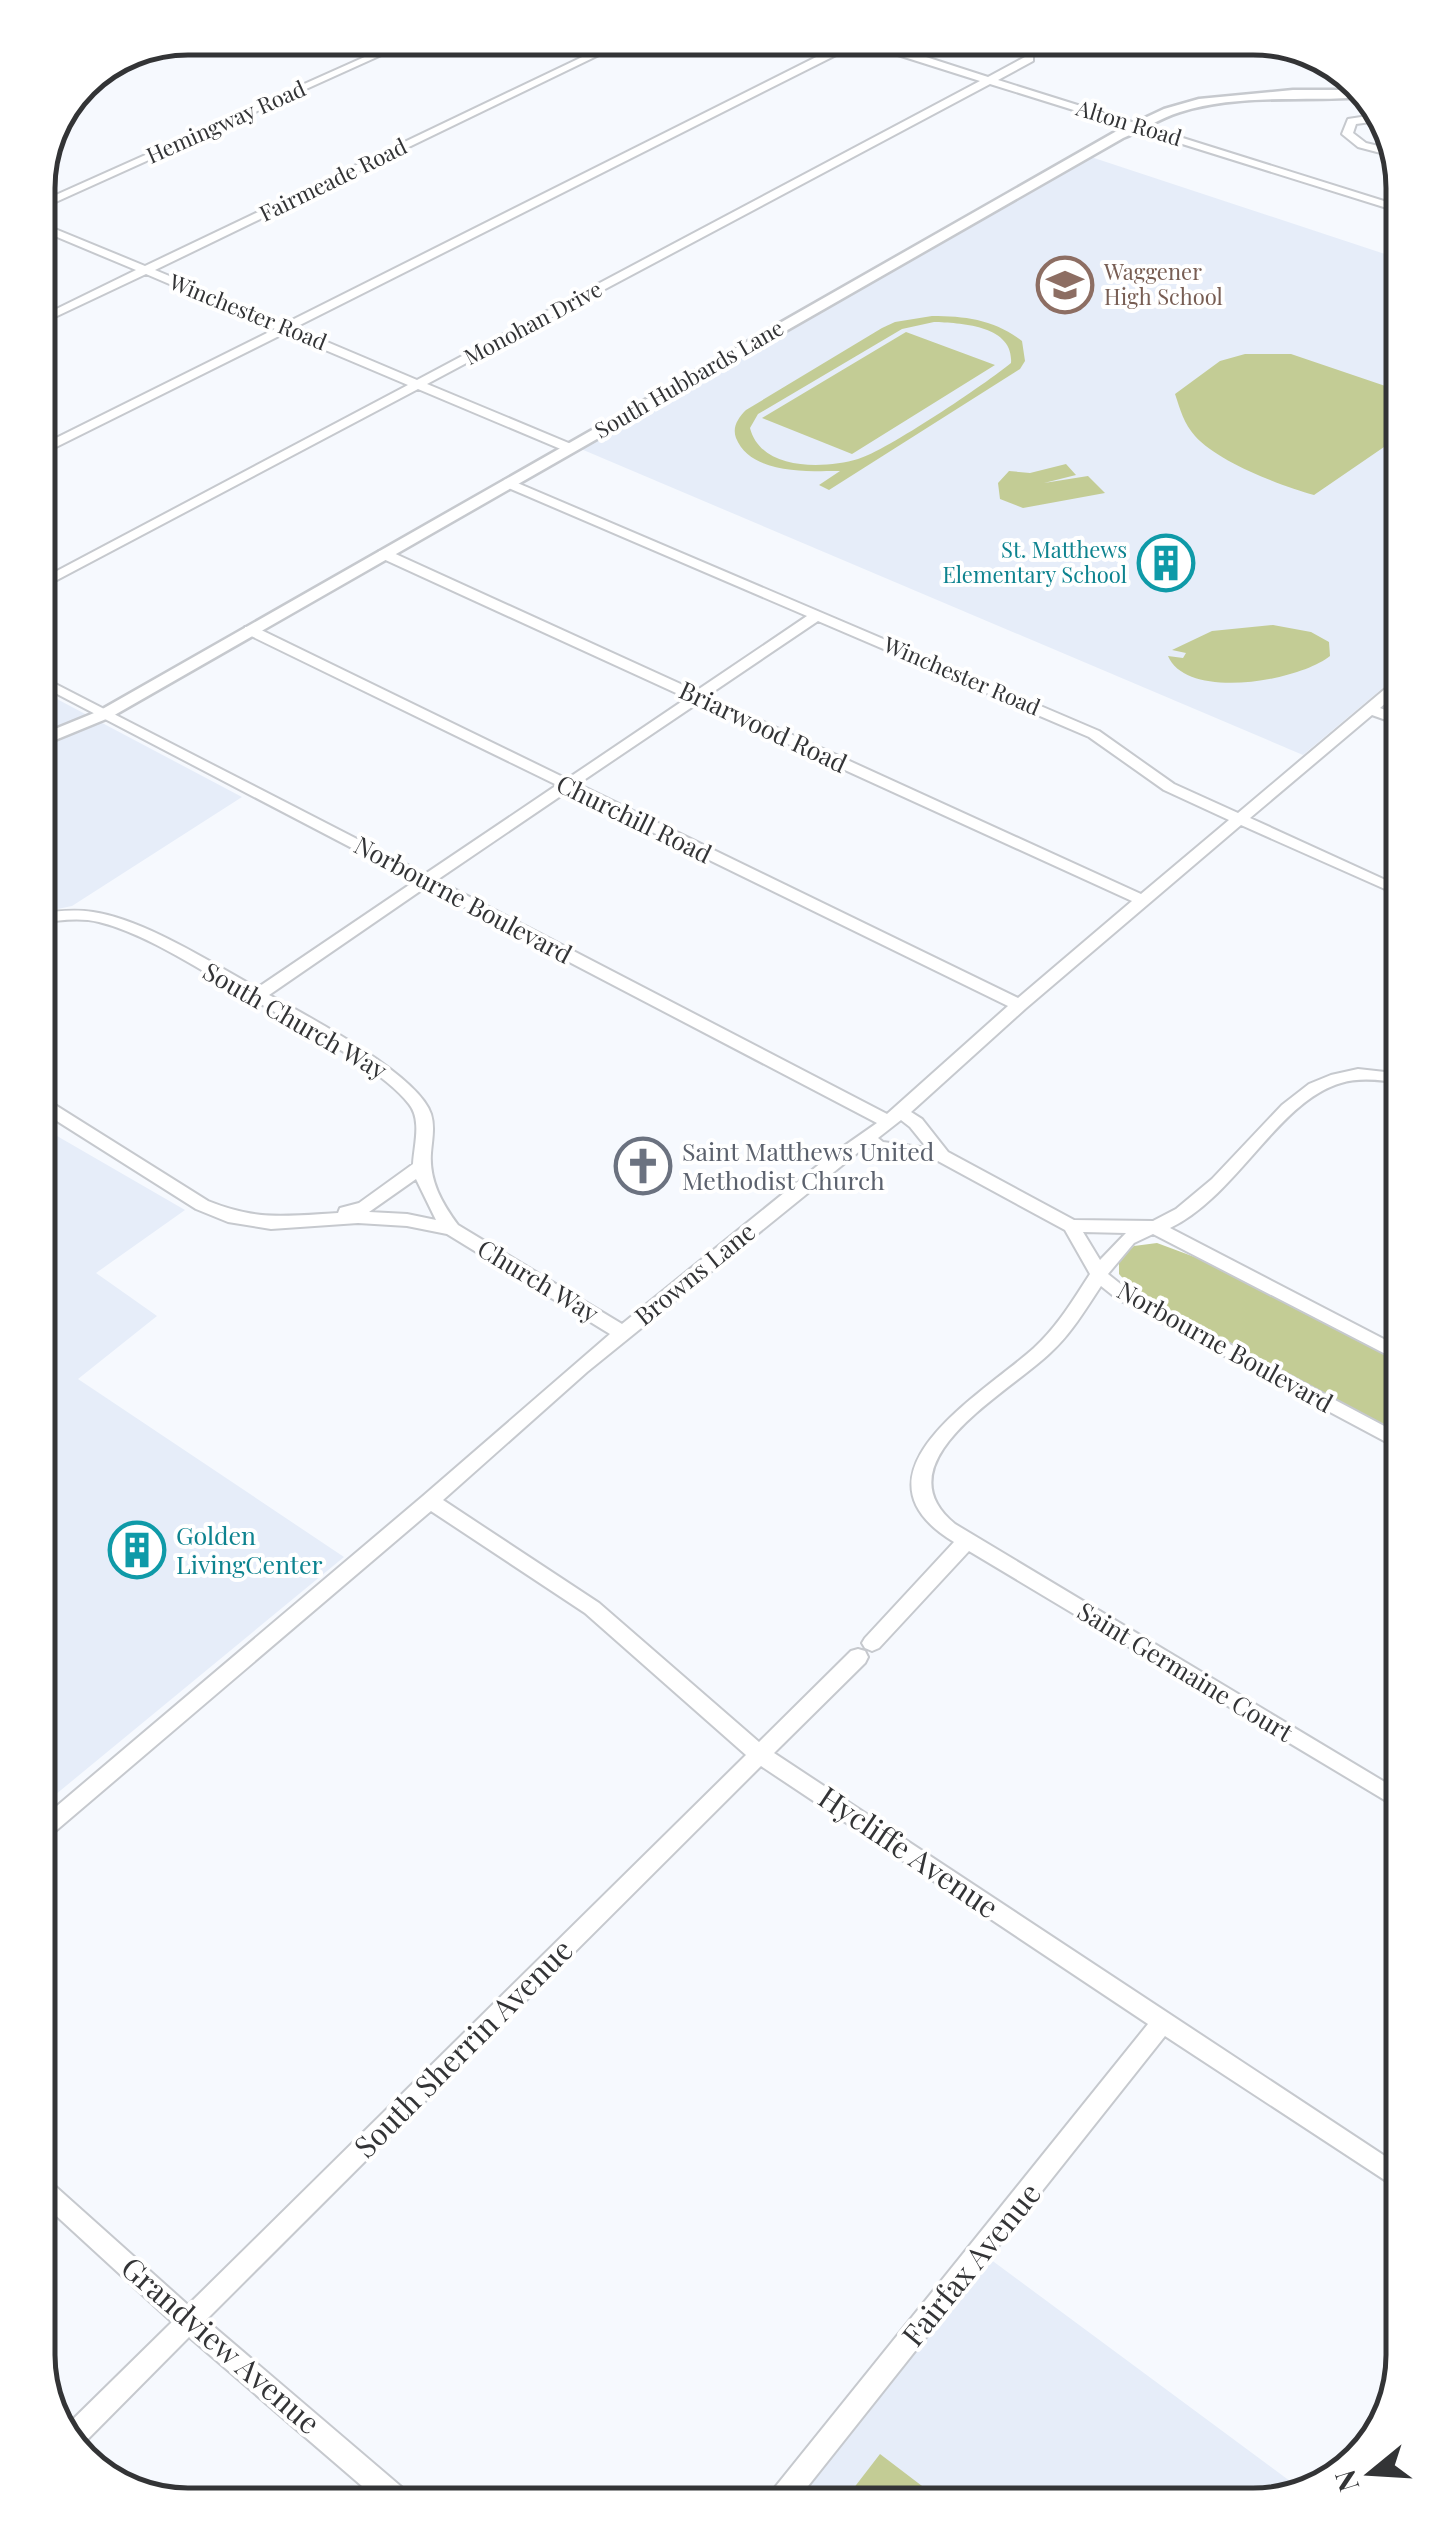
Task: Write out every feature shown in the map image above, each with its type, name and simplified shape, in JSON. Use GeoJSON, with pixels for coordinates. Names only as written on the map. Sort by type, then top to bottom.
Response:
{"type":"FeatureCollection","features":[{"type":"Feature","properties":{"kind":"street","name":"Hemingway Road"},"geometry":{"type":"LineString","coordinates":[[55,199],[376,55]]}},
{"type":"Feature","properties":{"kind":"street","name":"Fairmeade Road"},"geometry":{"type":"LineString","coordinates":[[55,314],[593,55]]}},
{"type":"Feature","properties":{"kind":"street"},"geometry":{"type":"LineString","coordinates":[[55,443],[824,55]]}},
{"type":"Feature","properties":{"kind":"street","name":"Alton Road"},"geometry":{"type":"LineString","coordinates":[[910,55],[1386,204]]}},
{"type":"Feature","properties":{"kind":"street","name":"Monohan Drive"},"geometry":{"type":"LineString","coordinates":[[55,577],[1029,60]]}},
{"type":"Feature","properties":{"kind":"street","name":"South Hubbards Lane"},"geometry":{"type":"LineString","coordinates":[[55,735],[105,714],[1119,135],[1163,114],[1246,96],[1347,94]]}},
{"type":"Feature","properties":{"kind":"street"},"geometry":{"type":"LineString","coordinates":[[1163,114],[1164,126],[1174,138]]}},
{"type":"Feature","properties":{"kind":"street"},"geometry":{"type":"LineString","coordinates":[[1367,120],[1352,122],[1347,134],[1379,149]]}},
{"type":"Feature","properties":{"kind":"street","name":"Winchester Road"},"geometry":{"type":"LineString","coordinates":[[55,232],[568,447]]}},
{"type":"Feature","properties":{"kind":"street","name":"Winchester Road"},"geometry":{"type":"LineString","coordinates":[[508,483],[1094,734],[1169,787],[1386,885]]}},
{"type":"Feature","properties":{"kind":"street","name":"Briarwood Road"},"geometry":{"type":"LineString","coordinates":[[384,554],[1142,900]]}},
{"type":"Feature","properties":{"kind":"street"},"geometry":{"type":"LineString","coordinates":[[256,996],[700,698],[818,614]]}},
{"type":"Feature","properties":{"kind":"street","name":"Churchill Road"},"geometry":{"type":"LineString","coordinates":[[250,630],[1019,1005]]}},
{"type":"Feature","properties":{"kind":"street","name":"Norbourne Boulevard"},"geometry":{"type":"LineString","coordinates":[[55,688],[894,1117],[916,1123],[942,1156]]}},
{"type":"Feature","properties":{"kind":"street","name":"Browns Lane"},"geometry":{"type":"LineString","coordinates":[[55,1820],[623,1333],[894,1117],[1019,1005],[1386,696]]}},
{"type":"Feature","properties":{"kind":"street"},"geometry":{"type":"LineString","coordinates":[[1370,709],[1386,715]]}},
{"type":"Feature","properties":{"kind":"street","name":"South Church Way"},"geometry":{"type":"LineString","coordinates":[[55,918],[89,916],[119,924],[256,996],[386,1072],[409,1090],[425,1121],[422,1166],[436,1208],[452,1229]]}},
{"type":"Feature","properties":{"kind":"street"},"geometry":{"type":"LineString","coordinates":[[967,1541],[927,1510],[921,1483],[926,1463],[962,1417],[1058,1336],[1128,1239],[1176,1218],[1228,1174],[1301,1096],[1330,1080],[1354,1074],[1386,1077]]}},
{"type":"Feature","properties":{"kind":"street"},"geometry":{"type":"LineString","coordinates":[[55,1112],[226,1216],[271,1222],[358,1217],[407,1220],[452,1229]]}},
{"type":"Feature","properties":{"kind":"street","name":"Norbourne Boulevard"},"geometry":{"type":"LineString","coordinates":[[866,1138],[879,1147],[942,1156],[1071,1226],[1154,1228],[1386,1349]]}},
{"type":"Feature","properties":{"kind":"street"},"geometry":{"type":"LineString","coordinates":[[318,1220],[365,1206],[422,1166]]}},
{"type":"Feature","properties":{"kind":"street","name":"Norbourne Boulevard"},"geometry":{"type":"LineString","coordinates":[[1071,1226],[1101,1277],[1122,1294],[1386,1434]]}},
{"type":"Feature","properties":{"kind":"street","name":"Church Way"},"geometry":{"type":"LineString","coordinates":[[452,1229],[623,1333]]}},
{"type":"Feature","properties":{"kind":"street","name":"Hycliffe Avenue"},"geometry":{"type":"LineString","coordinates":[[430,1501],[592,1608],[759,1754],[1386,2168]]}},
{"type":"Feature","properties":{"kind":"street","name":"South Sherrin Avenue"},"geometry":{"type":"LineString","coordinates":[[78,2431],[865,1650],[967,1541]]}},
{"type":"Feature","properties":{"kind":"street","name":"Saint Germaine Court"},"geometry":{"type":"LineString","coordinates":[[967,1541],[1386,1792]]}},
{"type":"Feature","properties":{"kind":"street","name":"Fairfax Avenue"},"geometry":{"type":"LineString","coordinates":[[791,2488],[1163,2022]]}},
{"type":"Feature","properties":{"kind":"street","name":"Grandview Avenue"},"geometry":{"type":"LineString","coordinates":[[55,2200],[188,2321],[383,2488]]}},
{"type":"Feature","properties":{"kind":"shaded area"},"geometry":{"type":"Polygon","coordinates":[[[1088,156],[1386,254],[1386,685],[1303,755],[581,449],[1088,156]]]}},
{"type":"Feature","properties":{"kind":"shaded area"},"geometry":{"type":"Polygon","coordinates":[[[55,698],[242,797],[72,906],[55,910],[55,698]]]}},
{"type":"Feature","properties":{"kind":"shaded area"},"geometry":{"type":"Polygon","coordinates":[[[55,1135],[185,1210],[96,1273],[157,1316],[78,1379],[344,1557],[55,1795],[55,1135]]]}},
{"type":"Feature","properties":{"kind":"shaded area"},"geometry":{"type":"Polygon","coordinates":[[[990,2259],[1291,2482],[1253,2488],[808,2488],[990,2259]]]}},
{"type":"Feature","properties":{"kind":"green space"},"geometry":{"type":"Polygon","coordinates":[[[945,316],[991,324],[1022,341],[1025,361],[1020,369],[829,490],[819,485],[840,471],[767,465],[744,450],[735,430],[746,410],[895,322],[945,316]],[[934,322],[902,329],[758,414],[750,428],[756,442],[780,459],[795,463],[828,464],[858,459],[912,430],[1011,363],[1010,350],[995,334],[971,325],[934,322]]]}},
{"type":"Feature","properties":{"kind":"green space"},"geometry":{"type":"Polygon","coordinates":[[[906,332],[995,365],[852,454],[762,418],[906,332]]]}},
{"type":"Feature","properties":{"kind":"green space"},"geometry":{"type":"Polygon","coordinates":[[[1245,354],[1291,354],[1386,386],[1386,446],[1314,495],[1234,464],[1195,436],[1175,394],[1220,361],[1245,354]]]}},
{"type":"Feature","properties":{"kind":"green space"},"geometry":{"type":"Polygon","coordinates":[[[1066,464],[1076,475],[1044,483],[1088,476],[1105,493],[1023,508],[1000,499],[998,483],[1009,471],[1030,473],[1066,464]]]}},
{"type":"Feature","properties":{"kind":"green space"},"geometry":{"type":"Polygon","coordinates":[[[1273,625],[1311,632],[1329,642],[1330,656],[1315,665],[1270,679],[1219,682],[1179,670],[1168,656],[1183,658],[1186,653],[1172,650],[1212,631],[1273,625]]]}},
{"type":"Feature","properties":{"kind":"green space"},"geometry":{"type":"Polygon","coordinates":[[[1157,1243],[1200,1259],[1386,1355],[1386,1427],[1138,1295],[1119,1274],[1119,1258],[1134,1246],[1157,1243]]]}},
{"type":"Feature","properties":{"kind":"green space"},"geometry":{"type":"Polygon","coordinates":[[[880,2454],[925,2488],[854,2488],[880,2454]]]}},
{"type":"Feature","properties":{"kind":"place","name":"Waggener High School"},"geometry":{"type":"Point","coordinates":[1065,285]}},
{"type":"Feature","properties":{"kind":"place","name":"St. Matthews Elementary School"},"geometry":{"type":"Point","coordinates":[1166,563]}},
{"type":"Feature","properties":{"kind":"place","name":"Saint Matthews United Methodist Church"},"geometry":{"type":"Point","coordinates":[643,1166]}},
{"type":"Feature","properties":{"kind":"place","name":"Golden LivingCenter"},"geometry":{"type":"Point","coordinates":[137,1550]}}]}
